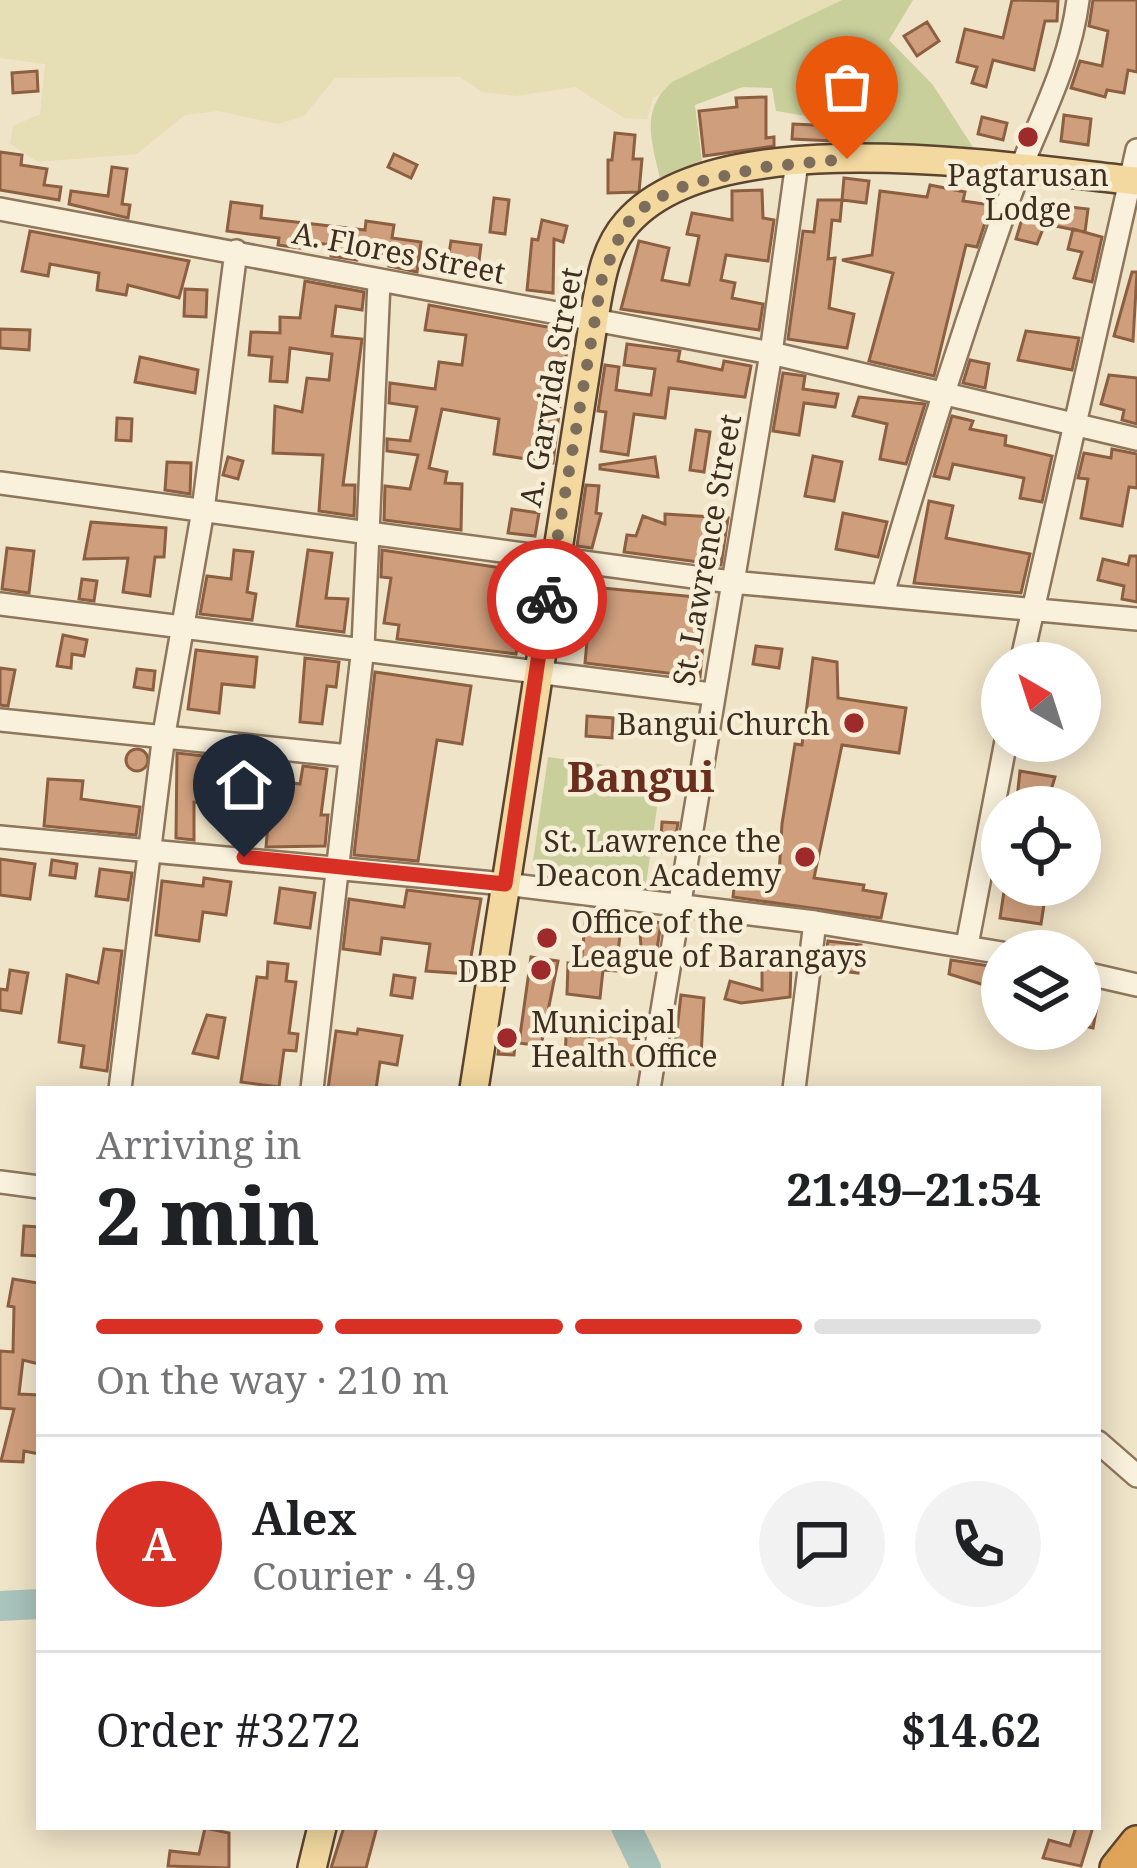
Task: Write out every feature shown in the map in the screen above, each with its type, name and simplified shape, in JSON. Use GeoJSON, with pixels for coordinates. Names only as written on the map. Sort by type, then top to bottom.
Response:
{"type":"FeatureCollection","features":[{"type":"Feature","properties":{"kind":"highway"},"geometry":{"type":"LineString","coordinates":[[1117,1868],[1137,1843]]}},
{"type":"Feature","properties":{"kind":"main road","name":"A. Garvida Street"},"geometry":{"type":"LineString","coordinates":[[474,1086],[553,558],[594,317],[614,242],[651,201],[710,178],[797,163],[892,157],[1133,180]]}},
{"type":"Feature","properties":{"kind":"main road"},"geometry":{"type":"LineString","coordinates":[[312,1868],[321,1830]]}},
{"type":"Feature","properties":{"kind":"street"},"geometry":{"type":"LineString","coordinates":[[884,595],[941,392],[1020,168],[1043,124],[1078,0]]}},
{"type":"Feature","properties":{"kind":"street"},"geometry":{"type":"LineString","coordinates":[[1025,642],[1137,150]]}},
{"type":"Feature","properties":{"kind":"street","name":"St. Lawrence Street"},"geometry":{"type":"LineString","coordinates":[[650,1086],[771,353],[797,163]]}},
{"type":"Feature","properties":{"kind":"street","name":"A. Flores Street"},"geometry":{"type":"LineString","coordinates":[[0,209],[379,282],[594,317],[771,353],[1137,439]]}},
{"type":"Feature","properties":{"kind":"street"},"geometry":{"type":"LineString","coordinates":[[120,1086],[164,734],[203,510],[236,251]]}},
{"type":"Feature","properties":{"kind":"street"},"geometry":{"type":"LineString","coordinates":[[312,1086],[363,647],[379,282]]}},
{"type":"Feature","properties":{"kind":"street"},"geometry":{"type":"LineString","coordinates":[[0,483],[731,582],[1137,619]]}},
{"type":"Feature","properties":{"kind":"street"},"geometry":{"type":"LineString","coordinates":[[0,604],[363,647],[536,676],[711,694]]}},
{"type":"Feature","properties":{"kind":"street"},"geometry":{"type":"LineString","coordinates":[[0,720],[349,756]]}},
{"type":"Feature","properties":{"kind":"street"},"geometry":{"type":"LineString","coordinates":[[967,945],[1002,762]]}},
{"type":"Feature","properties":{"kind":"street"},"geometry":{"type":"LineString","coordinates":[[0,837],[505,884],[815,922],[981,948]]}},
{"type":"Feature","properties":{"kind":"street"},"geometry":{"type":"LineString","coordinates":[[794,1086],[815,922]]}},
{"type":"Feature","properties":{"kind":"street"},"geometry":{"type":"LineString","coordinates":[[1101,977],[1137,985]]}},
{"type":"Feature","properties":{"kind":"street"},"geometry":{"type":"LineString","coordinates":[[0,1182],[36,1187]]}},
{"type":"Feature","properties":{"kind":"street"},"geometry":{"type":"LineString","coordinates":[[1101,1445],[1137,1476]]}},
{"type":"Feature","properties":{"kind":"shaded area"},"geometry":{"type":"Polygon","coordinates":[[[0,0],[842,0],[653,98],[647,119],[624,118],[575,87],[516,96],[482,92],[460,77],[335,78],[304,116],[278,124],[218,111],[185,115],[137,154],[38,162],[10,144],[13,126],[40,114],[45,64],[0,58],[0,0]]]}},
{"type":"Feature","properties":{"kind":"green space"},"geometry":{"type":"Polygon","coordinates":[[[842,0],[913,0],[889,40],[933,85],[978,155],[897,145],[841,148],[843,122],[776,111],[772,88],[743,87],[695,105],[703,169],[661,184],[651,117],[661,93],[672,82],[842,0]]]}},
{"type":"Feature","properties":{"kind":"green space"},"geometry":{"type":"Polygon","coordinates":[[[548,757],[662,773],[646,884],[532,868],[548,757]]]}},
{"type":"Feature","properties":{"kind":"building"},"geometry":{"type":"Polygon","coordinates":[[[1012,0],[1058,1],[1057,21],[1045,21],[1034,70],[993,60],[986,87],[972,83],[977,67],[957,62],[965,29],[1003,38],[1012,0]]]}},
{"type":"Feature","properties":{"kind":"building"},"geometry":{"type":"Polygon","coordinates":[[[1093,0],[1137,0],[1137,72],[1128,70],[1124,93],[1107,90],[1105,97],[1071,88],[1080,61],[1102,66],[1108,31],[1089,26],[1093,0]]]}},
{"type":"Feature","properties":{"kind":"building"},"geometry":{"type":"Polygon","coordinates":[[[927,22],[939,41],[917,56],[904,36],[927,22]]]}},
{"type":"Feature","properties":{"kind":"building"},"geometry":{"type":"Polygon","coordinates":[[[37,71],[38,91],[13,93],[12,73],[37,71]]]}},
{"type":"Feature","properties":{"kind":"building"},"geometry":{"type":"Polygon","coordinates":[[[766,97],[766,138],[774,137],[774,146],[704,156],[699,111],[737,107],[736,98],[766,97]]]}},
{"type":"Feature","properties":{"kind":"building"},"geometry":{"type":"Polygon","coordinates":[[[1064,115],[1091,119],[1088,145],[1061,141],[1064,115]]]}},
{"type":"Feature","properties":{"kind":"building"},"geometry":{"type":"Polygon","coordinates":[[[982,117],[1007,123],[1003,140],[978,134],[982,117]]]}},
{"type":"Feature","properties":{"kind":"building"},"geometry":{"type":"Polygon","coordinates":[[[793,124],[834,126],[833,141],[792,139],[793,124]]]}},
{"type":"Feature","properties":{"kind":"building"},"geometry":{"type":"Polygon","coordinates":[[[615,133],[635,135],[633,159],[642,159],[639,192],[608,193],[608,160],[612,160],[615,133]]]}},
{"type":"Feature","properties":{"kind":"building"},"geometry":{"type":"Polygon","coordinates":[[[0,152],[22,155],[21,165],[47,169],[44,185],[61,187],[59,200],[0,190],[0,152]]]}},
{"type":"Feature","properties":{"kind":"building"},"geometry":{"type":"Polygon","coordinates":[[[394,154],[417,165],[411,178],[388,167],[394,154]]]}},
{"type":"Feature","properties":{"kind":"building"},"geometry":{"type":"Polygon","coordinates":[[[112,167],[127,169],[122,204],[130,205],[128,218],[69,204],[71,191],[108,196],[112,167]]]}},
{"type":"Feature","properties":{"kind":"building"},"geometry":{"type":"Polygon","coordinates":[[[844,178],[869,181],[866,203],[842,200],[844,178]]]}},
{"type":"Feature","properties":{"kind":"building"},"geometry":{"type":"Polygon","coordinates":[[[930,185],[965,192],[963,201],[991,205],[977,247],[966,245],[934,376],[869,361],[893,273],[842,260],[872,255],[880,191],[927,197],[930,185]]]}},
{"type":"Feature","properties":{"kind":"building"},"geometry":{"type":"Polygon","coordinates":[[[762,190],[763,218],[774,220],[768,261],[726,255],[721,280],[735,283],[732,298],[763,304],[759,330],[621,309],[639,241],[669,248],[662,280],[689,285],[699,236],[687,234],[692,213],[732,220],[732,191],[762,190]]]}},
{"type":"Feature","properties":{"kind":"building"},"geometry":{"type":"Polygon","coordinates":[[[494,198],[509,200],[505,234],[490,232],[494,198]]]}},
{"type":"Feature","properties":{"kind":"building"},"geometry":{"type":"Polygon","coordinates":[[[818,200],[842,200],[840,221],[832,220],[828,259],[835,258],[829,308],[854,314],[847,348],[788,339],[803,231],[814,232],[818,200]]]}},
{"type":"Feature","properties":{"kind":"building"},"geometry":{"type":"Polygon","coordinates":[[[231,202],[262,206],[261,218],[365,230],[366,221],[394,225],[392,238],[421,242],[417,272],[389,266],[391,255],[359,251],[357,260],[331,256],[332,245],[301,241],[300,248],[278,245],[279,238],[227,231],[231,202]]]}},
{"type":"Feature","properties":{"kind":"building"},"geometry":{"type":"Polygon","coordinates":[[[1027,202],[1088,209],[1085,232],[1045,224],[1037,244],[1016,239],[1027,202]]]}},
{"type":"Feature","properties":{"kind":"building"},"geometry":{"type":"Polygon","coordinates":[[[542,220],[567,226],[563,242],[554,239],[553,293],[527,290],[532,239],[538,240],[542,220]]]}},
{"type":"Feature","properties":{"kind":"building"},"geometry":{"type":"Polygon","coordinates":[[[1073,229],[1102,237],[1092,282],[1074,278],[1082,252],[1068,249],[1073,229]]]}},
{"type":"Feature","properties":{"kind":"building"},"geometry":{"type":"Polygon","coordinates":[[[30,231],[189,261],[179,298],[128,285],[126,295],[97,290],[99,273],[50,264],[48,276],[22,271],[30,231]]]}},
{"type":"Feature","properties":{"kind":"building"},"geometry":{"type":"Polygon","coordinates":[[[451,241],[481,245],[477,277],[446,273],[451,241]]]}},
{"type":"Feature","properties":{"kind":"building"},"geometry":{"type":"Polygon","coordinates":[[[1132,272],[1137,272],[1133,341],[1114,336],[1132,272]]]}},
{"type":"Feature","properties":{"kind":"building"},"geometry":{"type":"Polygon","coordinates":[[[305,281],[364,292],[362,310],[336,306],[332,336],[362,339],[343,485],[355,485],[354,516],[319,511],[323,455],[273,453],[275,406],[302,412],[307,378],[329,380],[332,354],[290,348],[287,382],[270,381],[272,357],[249,355],[251,332],[280,333],[280,317],[300,318],[305,281]]]}},
{"type":"Feature","properties":{"kind":"building"},"geometry":{"type":"Polygon","coordinates":[[[185,289],[207,290],[206,317],[184,316],[185,289]]]}},
{"type":"Feature","properties":{"kind":"building"},"geometry":{"type":"Polygon","coordinates":[[[429,305],[569,331],[553,463],[494,454],[499,419],[442,409],[429,468],[447,472],[445,483],[462,484],[461,530],[384,520],[385,486],[410,489],[418,455],[387,451],[387,439],[410,441],[417,407],[389,403],[390,383],[435,389],[439,362],[462,365],[466,335],[425,330],[429,305]]]}},
{"type":"Feature","properties":{"kind":"building"},"geometry":{"type":"Polygon","coordinates":[[[0,329],[30,330],[29,350],[0,348],[0,329]]]}},
{"type":"Feature","properties":{"kind":"building"},"geometry":{"type":"Polygon","coordinates":[[[1026,331],[1079,338],[1072,370],[1018,360],[1026,331]]]}},
{"type":"Feature","properties":{"kind":"building"},"geometry":{"type":"Polygon","coordinates":[[[627,344],[680,351],[678,361],[722,370],[724,361],[751,366],[745,397],[669,388],[665,418],[634,414],[628,455],[601,451],[606,412],[598,411],[605,365],[619,367],[616,390],[651,395],[655,369],[624,365],[627,344]]]}},
{"type":"Feature","properties":{"kind":"building"},"geometry":{"type":"Polygon","coordinates":[[[140,357],[198,370],[195,393],[135,382],[140,357]]]}},
{"type":"Feature","properties":{"kind":"building"},"geometry":{"type":"Polygon","coordinates":[[[970,360],[989,364],[985,388],[963,383],[970,360]]]}},
{"type":"Feature","properties":{"kind":"building"},"geometry":{"type":"Polygon","coordinates":[[[783,373],[805,376],[803,389],[838,394],[835,407],[804,403],[799,435],[773,431],[783,373]]]}},
{"type":"Feature","properties":{"kind":"building"},"geometry":{"type":"Polygon","coordinates":[[[1109,375],[1137,378],[1137,424],[1122,420],[1124,410],[1101,404],[1109,375]]]}},
{"type":"Feature","properties":{"kind":"building"},"geometry":{"type":"Polygon","coordinates":[[[859,397],[925,404],[906,464],[880,459],[887,424],[853,416],[859,397]]]}},
{"type":"Feature","properties":{"kind":"building"},"geometry":{"type":"Polygon","coordinates":[[[952,416],[973,421],[970,429],[1006,436],[1005,445],[1052,456],[1042,502],[1020,498],[1024,478],[953,464],[949,479],[934,476],[952,416]]]}},
{"type":"Feature","properties":{"kind":"building"},"geometry":{"type":"Polygon","coordinates":[[[117,418],[132,419],[131,441],[116,440],[117,418]]]}},
{"type":"Feature","properties":{"kind":"building"},"geometry":{"type":"Polygon","coordinates":[[[696,430],[710,432],[704,472],[690,470],[696,430]]]}},
{"type":"Feature","properties":{"kind":"building"},"geometry":{"type":"Polygon","coordinates":[[[1112,449],[1137,454],[1137,488],[1129,487],[1122,526],[1081,518],[1088,479],[1078,478],[1084,453],[1111,458],[1112,449]]]}},
{"type":"Feature","properties":{"kind":"building"},"geometry":{"type":"Polygon","coordinates":[[[813,456],[842,462],[834,501],[805,496],[813,456]]]}},
{"type":"Feature","properties":{"kind":"building"},"geometry":{"type":"Polygon","coordinates":[[[228,457],[243,461],[238,479],[223,475],[228,457]]]}},
{"type":"Feature","properties":{"kind":"building"},"geometry":{"type":"Polygon","coordinates":[[[655,457],[658,477],[600,469],[600,465],[655,457]]]}},
{"type":"Feature","properties":{"kind":"building"},"geometry":{"type":"Polygon","coordinates":[[[167,462],[191,463],[190,494],[165,490],[167,462]]]}},
{"type":"Feature","properties":{"kind":"building"},"geometry":{"type":"Polygon","coordinates":[[[586,485],[599,486],[596,513],[601,514],[592,548],[577,546],[586,485]]]}},
{"type":"Feature","properties":{"kind":"building"},"geometry":{"type":"Polygon","coordinates":[[[929,501],[953,506],[946,538],[1030,554],[1021,593],[914,583],[929,501]]]}},
{"type":"Feature","properties":{"kind":"building"},"geometry":{"type":"Polygon","coordinates":[[[512,509],[539,513],[535,536],[508,533],[512,509]]]}},
{"type":"Feature","properties":{"kind":"building"},"geometry":{"type":"Polygon","coordinates":[[[843,513],[887,522],[878,557],[836,549],[843,513]]]}},
{"type":"Feature","properties":{"kind":"building"},"geometry":{"type":"Polygon","coordinates":[[[665,514],[728,518],[721,565],[624,552],[627,535],[636,536],[643,516],[665,524],[665,514]]]}},
{"type":"Feature","properties":{"kind":"building"},"geometry":{"type":"Polygon","coordinates":[[[91,522],[166,528],[164,557],[155,557],[150,596],[123,592],[128,558],[84,559],[91,522]]]}},
{"type":"Feature","properties":{"kind":"building"},"geometry":{"type":"Polygon","coordinates":[[[7,548],[34,551],[29,593],[2,589],[7,548]]]}},
{"type":"Feature","properties":{"kind":"building"},"geometry":{"type":"Polygon","coordinates":[[[234,550],[253,552],[247,592],[256,594],[252,620],[200,614],[207,576],[231,579],[234,550]]]}},
{"type":"Feature","properties":{"kind":"building"},"geometry":{"type":"Polygon","coordinates":[[[308,550],[332,553],[326,598],[348,599],[344,632],[297,626],[308,550]]]}},
{"type":"Feature","properties":{"kind":"building"},"geometry":{"type":"Polygon","coordinates":[[[382,550],[529,572],[516,654],[397,639],[399,625],[384,623],[391,578],[381,577],[382,550]]]}},
{"type":"Feature","properties":{"kind":"building"},"geometry":{"type":"Polygon","coordinates":[[[1130,556],[1137,556],[1137,602],[1122,599],[1124,586],[1098,580],[1103,559],[1128,565],[1130,556]]]}},
{"type":"Feature","properties":{"kind":"building"},"geometry":{"type":"Polygon","coordinates":[[[82,579],[97,581],[94,601],[79,599],[82,579]]]}},
{"type":"Feature","properties":{"kind":"building"},"geometry":{"type":"Polygon","coordinates":[[[592,587],[707,598],[700,677],[585,663],[592,587]]]}},
{"type":"Feature","properties":{"kind":"building"},"geometry":{"type":"Polygon","coordinates":[[[63,635],[87,640],[84,656],[72,654],[71,668],[57,666],[63,635]]]}},
{"type":"Feature","properties":{"kind":"building"},"geometry":{"type":"Polygon","coordinates":[[[756,646],[782,649],[779,668],[753,664],[756,646]]]}},
{"type":"Feature","properties":{"kind":"building"},"geometry":{"type":"Polygon","coordinates":[[[196,650],[257,657],[254,687],[222,684],[219,713],[188,709],[196,650]]]}},
{"type":"Feature","properties":{"kind":"building"},"geometry":{"type":"Polygon","coordinates":[[[305,658],[339,662],[336,687],[327,686],[322,724],[300,722],[305,658]]]}},
{"type":"Feature","properties":{"kind":"building"},"geometry":{"type":"Polygon","coordinates":[[[813,658],[837,662],[838,698],[906,708],[899,753],[842,745],[814,878],[864,885],[863,890],[886,894],[881,918],[733,897],[736,870],[779,875],[782,824],[795,744],[802,745],[813,658]]]}},
{"type":"Feature","properties":{"kind":"building"},"geometry":{"type":"Polygon","coordinates":[[[0,668],[15,670],[8,706],[0,705],[0,668]]]}},
{"type":"Feature","properties":{"kind":"building"},"geometry":{"type":"Polygon","coordinates":[[[137,669],[155,671],[153,690],[134,687],[137,669]]]}},
{"type":"Feature","properties":{"kind":"building"},"geometry":{"type":"Polygon","coordinates":[[[375,672],[471,686],[462,744],[437,740],[418,861],[354,855],[375,672]]]}},
{"type":"Feature","properties":{"kind":"building"},"geometry":{"type":"Polygon","coordinates":[[[587,716],[613,718],[612,738],[586,736],[587,716]]]}},
{"type":"Feature","properties":{"kind":"building"},"geometry":{"type":"Polygon","coordinates":[[[137,749],[148,760],[137,771],[126,760],[137,749]]]}},
{"type":"Feature","properties":{"kind":"building"},"geometry":{"type":"Polygon","coordinates":[[[177,753],[268,763],[264,788],[234,784],[232,805],[194,802],[194,840],[176,838],[177,753]]]}},
{"type":"Feature","properties":{"kind":"building"},"geometry":{"type":"Polygon","coordinates":[[[303,766],[327,769],[321,815],[328,815],[325,846],[266,847],[272,780],[300,784],[303,766]]]}},
{"type":"Feature","properties":{"kind":"building"},"geometry":{"type":"Polygon","coordinates":[[[1020,771],[1055,777],[1052,786],[1018,786],[1020,771]]]}},
{"type":"Feature","properties":{"kind":"building"},"geometry":{"type":"Polygon","coordinates":[[[48,779],[83,781],[81,799],[140,807],[136,835],[44,826],[48,779]]]}},
{"type":"Feature","properties":{"kind":"building"},"geometry":{"type":"Polygon","coordinates":[[[662,822],[678,823],[673,852],[660,852],[662,822]]]}},
{"type":"Feature","properties":{"kind":"building"},"geometry":{"type":"Polygon","coordinates":[[[0,859],[35,864],[30,899],[0,895],[0,859]]]}},
{"type":"Feature","properties":{"kind":"building"},"geometry":{"type":"Polygon","coordinates":[[[52,860],[77,864],[75,878],[50,875],[52,860]]]}},
{"type":"Feature","properties":{"kind":"building"},"geometry":{"type":"Polygon","coordinates":[[[100,869],[132,873],[128,900],[96,896],[100,869]]]}},
{"type":"Feature","properties":{"kind":"building"},"geometry":{"type":"Polygon","coordinates":[[[204,878],[231,882],[226,915],[203,912],[199,941],[156,935],[162,881],[203,886],[204,878]]]}},
{"type":"Feature","properties":{"kind":"building"},"geometry":{"type":"Polygon","coordinates":[[[280,888],[315,893],[310,928],[275,923],[280,888]]]}},
{"type":"Feature","properties":{"kind":"building"},"geometry":{"type":"Polygon","coordinates":[[[407,890],[481,899],[468,974],[426,971],[430,944],[382,938],[380,954],[343,949],[349,899],[404,907],[407,890]]]}},
{"type":"Feature","properties":{"kind":"building"},"geometry":{"type":"Polygon","coordinates":[[[1002,906],[1044,906],[1041,924],[1000,918],[1002,906]]]}},
{"type":"Feature","properties":{"kind":"building"},"geometry":{"type":"Polygon","coordinates":[[[586,914],[622,917],[616,971],[603,970],[600,998],[567,994],[568,963],[581,965],[586,914]]]}},
{"type":"Feature","properties":{"kind":"building"},"geometry":{"type":"Polygon","coordinates":[[[639,919],[661,923],[657,949],[641,947],[639,919]]]}},
{"type":"Feature","properties":{"kind":"building"},"geometry":{"type":"Polygon","coordinates":[[[828,941],[861,945],[858,973],[824,969],[828,941]]]}},
{"type":"Feature","properties":{"kind":"building"},"geometry":{"type":"Polygon","coordinates":[[[104,949],[122,951],[107,1071],[81,1067],[84,1046],[59,1042],[67,975],[98,983],[104,949]]]}},
{"type":"Feature","properties":{"kind":"building"},"geometry":{"type":"Polygon","coordinates":[[[531,957],[558,961],[541,1046],[519,1043],[531,957]]]}},
{"type":"Feature","properties":{"kind":"building"},"geometry":{"type":"Polygon","coordinates":[[[951,960],[981,965],[981,984],[949,974],[951,960]]]}},
{"type":"Feature","properties":{"kind":"building"},"geometry":{"type":"Polygon","coordinates":[[[268,962],[288,964],[286,981],[296,982],[289,1033],[298,1034],[296,1051],[284,1050],[279,1086],[241,1082],[257,977],[267,978],[268,962]]]}},
{"type":"Feature","properties":{"kind":"building"},"geometry":{"type":"Polygon","coordinates":[[[791,965],[790,997],[741,1003],[725,999],[730,981],[762,990],[762,966],[791,965]]]}},
{"type":"Feature","properties":{"kind":"building"},"geometry":{"type":"Polygon","coordinates":[[[10,970],[28,973],[21,1013],[0,1010],[0,989],[7,990],[10,970]]]}},
{"type":"Feature","properties":{"kind":"building"},"geometry":{"type":"Polygon","coordinates":[[[394,975],[415,978],[412,998],[391,995],[394,975]]]}},
{"type":"Feature","properties":{"kind":"building"},"geometry":{"type":"Polygon","coordinates":[[[681,995],[704,998],[701,1057],[674,1055],[681,995]]]}},
{"type":"Feature","properties":{"kind":"building"},"geometry":{"type":"Polygon","coordinates":[[[207,1015],[225,1018],[218,1058],[193,1053],[207,1015]]]}},
{"type":"Feature","properties":{"kind":"building"},"geometry":{"type":"Polygon","coordinates":[[[594,1022],[645,1024],[638,1065],[565,1063],[566,1036],[593,1037],[594,1022]]]}},
{"type":"Feature","properties":{"kind":"building"},"geometry":{"type":"Polygon","coordinates":[[[358,1029],[402,1036],[397,1065],[380,1062],[376,1086],[328,1086],[336,1031],[357,1034],[358,1029]]]}},
{"type":"Feature","properties":{"kind":"building"},"geometry":{"type":"Polygon","coordinates":[[[501,1035],[516,1036],[514,1055],[498,1054],[501,1035]]]}},
{"type":"Feature","properties":{"kind":"building"},"geometry":{"type":"Polygon","coordinates":[[[24,1226],[36,1227],[36,1256],[22,1255],[24,1226]]]}},
{"type":"Feature","properties":{"kind":"building"},"geometry":{"type":"Polygon","coordinates":[[[13,1279],[36,1283],[36,1363],[23,1360],[19,1394],[36,1395],[36,1453],[24,1451],[23,1462],[1,1461],[14,1409],[0,1408],[0,1351],[13,1352],[14,1307],[8,1306],[13,1279]]]}},
{"type":"Feature","properties":{"kind":"building"},"geometry":{"type":"Polygon","coordinates":[[[205,1830],[229,1833],[229,1868],[168,1866],[170,1851],[199,1854],[205,1830]]]}},
{"type":"Feature","properties":{"kind":"building"},"geometry":{"type":"Polygon","coordinates":[[[343,1830],[376,1830],[366,1868],[331,1868],[343,1830]]]}},
{"type":"Feature","properties":{"kind":"building"},"geometry":{"type":"Polygon","coordinates":[[[1075,1830],[1092,1830],[1081,1866],[1043,1858],[1049,1840],[1070,1846],[1075,1830]]]}},
{"type":"Feature","properties":{"kind":"waterway"},"geometry":{"type":"LineString","coordinates":[[0,1606],[36,1604]]}},
{"type":"Feature","properties":{"kind":"waterway"},"geometry":{"type":"LineString","coordinates":[[627,1830],[646,1868]]}},
{"type":"Feature","properties":{"kind":"way so far"},"geometry":{"type":"LineString","coordinates":[[547,599],[602,278],[624,226],[651,201],[689,184],[732,172],[847,159]]}},
{"type":"Feature","properties":{"kind":"place","name":"Pagtarusan Lodge"},"geometry":{"type":"Point","coordinates":[1028,137]}},
{"type":"Feature","properties":{"kind":"place","name":"Bangui Church"},"geometry":{"type":"Point","coordinates":[854,723]}},
{"type":"Feature","properties":{"kind":"place","name":"St. Lawrence the Deacon Academy"},"geometry":{"type":"Point","coordinates":[805,857]}},
{"type":"Feature","properties":{"kind":"place","name":"Office of the League of Barangays"},"geometry":{"type":"Point","coordinates":[547,938]}},
{"type":"Feature","properties":{"kind":"place","name":"DBP"},"geometry":{"type":"Point","coordinates":[541,970]}},
{"type":"Feature","properties":{"kind":"place","name":"Municipal Health Office"},"geometry":{"type":"Point","coordinates":[507,1038]}},
{"type":"Feature","properties":{"kind":"district","name":"Bangui"},"geometry":{"type":"Point","coordinates":[641,775]}},
{"type":"Feature","properties":{"kind":"route"},"geometry":{"type":"LineString","coordinates":[[244,857],[505,884],[547,599]]}}]}
